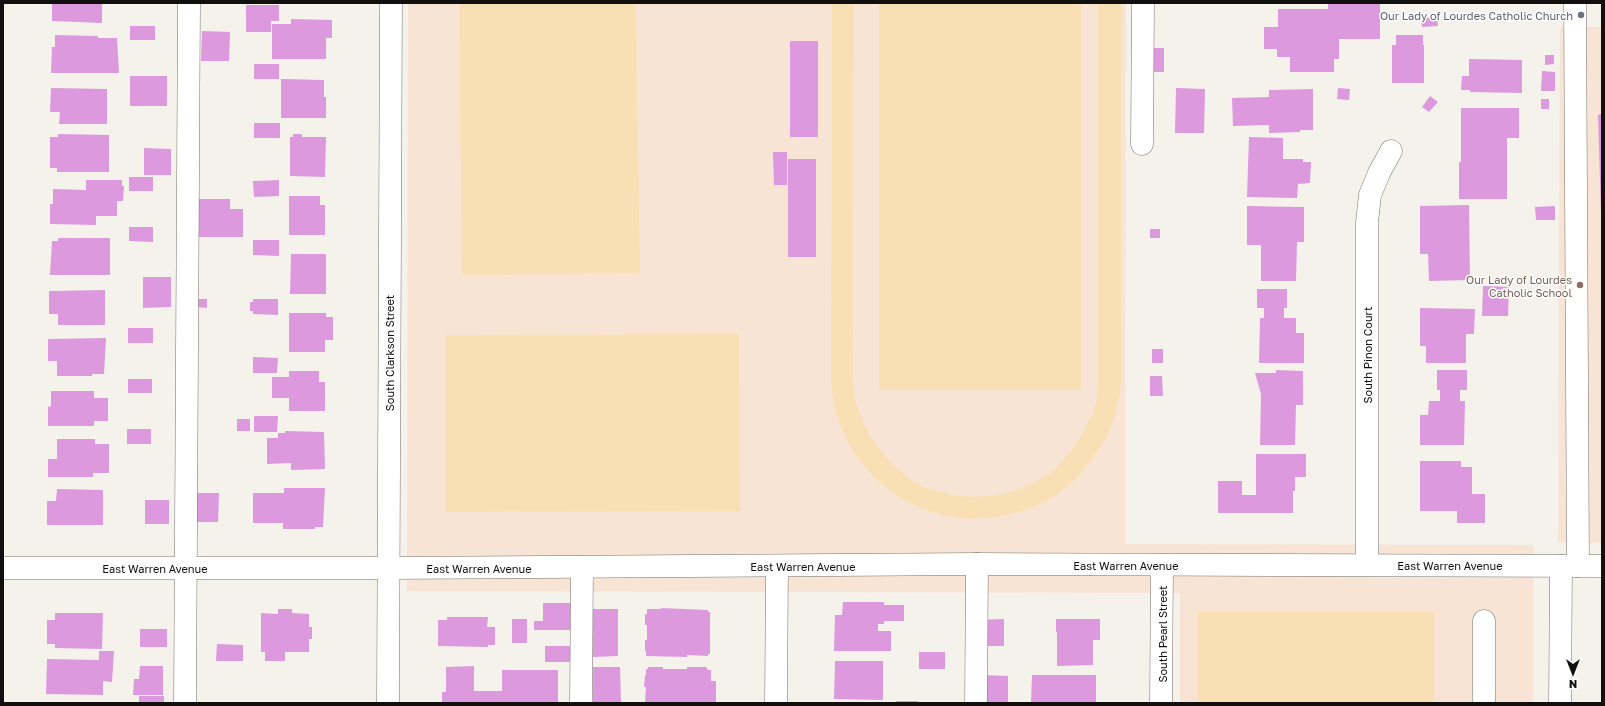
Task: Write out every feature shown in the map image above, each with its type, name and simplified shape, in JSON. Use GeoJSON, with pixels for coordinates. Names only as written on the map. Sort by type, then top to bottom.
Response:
{"type":"FeatureCollection","features":[{"type":"Feature","properties":{"kind":"street"},"geometry":{"type":"LineString","coordinates":[[185,703],[189,3]]}},
{"type":"Feature","properties":{"kind":"street","name":"South Clarkson Street"},"geometry":{"type":"LineString","coordinates":[[388,703],[391,3]]}},
{"type":"Feature","properties":{"kind":"street"},"geometry":{"type":"LineString","coordinates":[[1142,144],[1143,3]]}},
{"type":"Feature","properties":{"kind":"street"},"geometry":{"type":"LineString","coordinates":[[1560,703],[1569,566],[1578,321],[1575,3]]}},
{"type":"Feature","properties":{"kind":"street","name":"South Pinon Court"},"geometry":{"type":"LineString","coordinates":[[1367,564],[1367,222],[1370,195],[1378,173],[1391,151]]}},
{"type":"Feature","properties":{"kind":"street"},"geometry":{"type":"LineString","coordinates":[[976,703],[978,564]]}},
{"type":"Feature","properties":{"kind":"street","name":"East Warren Avenue"},"geometry":{"type":"LineString","coordinates":[[3,568],[388,568],[978,564],[1367,564],[1602,566]]}},
{"type":"Feature","properties":{"kind":"street","name":"South Pearl Street"},"geometry":{"type":"LineString","coordinates":[[1161,703],[1162,565]]}},
{"type":"Feature","properties":{"kind":"street"},"geometry":{"type":"LineString","coordinates":[[776,703],[777,566]]}},
{"type":"Feature","properties":{"kind":"street"},"geometry":{"type":"LineString","coordinates":[[581,703],[582,567]]}},
{"type":"Feature","properties":{"kind":"street"},"geometry":{"type":"LineString","coordinates":[[1484,621],[1484,703]]}},
{"type":"Feature","properties":{"kind":"shaded area"},"geometry":{"type":"Polygon","coordinates":[[[408,3],[1126,3],[1125,544],[1533,545],[1533,703],[1180,703],[1180,593],[407,591],[408,3]]]}},
{"type":"Feature","properties":{"kind":"shaded area"},"geometry":{"type":"Polygon","coordinates":[[[459,3],[636,3],[640,273],[462,275],[459,3]]]}},
{"type":"Feature","properties":{"kind":"shaded area"},"geometry":{"type":"Polygon","coordinates":[[[832,3],[854,3],[853,379],[858,411],[868,432],[879,449],[892,464],[907,477],[923,486],[940,492],[958,496],[976,497],[1012,491],[1029,485],[1057,467],[1077,443],[1092,415],[1096,403],[1098,382],[1098,3],[1121,3],[1121,383],[1119,398],[1110,430],[1103,444],[1082,472],[1074,481],[1056,495],[1047,501],[1026,510],[987,518],[960,518],[934,512],[909,502],[887,488],[867,470],[851,447],[839,422],[831,380],[832,3]]]}},
{"type":"Feature","properties":{"kind":"shaded area"},"geometry":{"type":"Polygon","coordinates":[[[879,3],[1081,3],[1081,390],[879,390],[879,3]]]}},
{"type":"Feature","properties":{"kind":"shaded area","name":"Our Lady of Lourdes Catholic School"},"geometry":{"type":"Polygon","coordinates":[[[1560,27],[1602,27],[1602,543],[1558,542],[1560,27]]]}},
{"type":"Feature","properties":{"kind":"shaded area"},"geometry":{"type":"Polygon","coordinates":[[[739,334],[740,511],[446,512],[446,335],[739,334]]]}},
{"type":"Feature","properties":{"kind":"shaded area"},"geometry":{"type":"Polygon","coordinates":[[[1198,612],[1434,612],[1434,703],[1198,703],[1198,612]]]}},
{"type":"Feature","properties":{"kind":"building"},"geometry":{"type":"Polygon","coordinates":[[[52,3],[102,3],[102,23],[52,21],[52,3]]]}},
{"type":"Feature","properties":{"kind":"building"},"geometry":{"type":"Polygon","coordinates":[[[1328,3],[1380,3],[1380,39],[1339,39],[1339,59],[1334,59],[1334,72],[1290,72],[1290,57],[1277,57],[1277,49],[1264,49],[1264,27],[1278,27],[1278,9],[1328,9],[1328,3]]]}},
{"type":"Feature","properties":{"kind":"building"},"geometry":{"type":"Polygon","coordinates":[[[246,5],[279,5],[279,21],[271,21],[271,32],[246,32],[246,5]]]}},
{"type":"Feature","properties":{"kind":"building"},"geometry":{"type":"Polygon","coordinates":[[[1437,17],[1438,26],[1422,27],[1421,18],[1437,17]]]}},
{"type":"Feature","properties":{"kind":"building"},"geometry":{"type":"Polygon","coordinates":[[[291,19],[332,20],[332,38],[326,38],[326,59],[272,59],[272,24],[291,24],[291,19]]]}},
{"type":"Feature","properties":{"kind":"building"},"geometry":{"type":"Polygon","coordinates":[[[130,26],[155,26],[155,40],[130,40],[130,26]]]}},
{"type":"Feature","properties":{"kind":"building"},"geometry":{"type":"Polygon","coordinates":[[[202,31],[230,32],[229,61],[201,61],[202,31]]]}},
{"type":"Feature","properties":{"kind":"building"},"geometry":{"type":"Polygon","coordinates":[[[55,35],[117,38],[119,73],[51,73],[52,47],[55,47],[55,35]]]}},
{"type":"Feature","properties":{"kind":"building"},"geometry":{"type":"Polygon","coordinates":[[[1396,35],[1423,35],[1424,83],[1392,83],[1392,45],[1396,45],[1396,35]]]}},
{"type":"Feature","properties":{"kind":"building"},"geometry":{"type":"Polygon","coordinates":[[[790,41],[818,41],[818,137],[790,137],[790,41]]]}},
{"type":"Feature","properties":{"kind":"building"},"geometry":{"type":"Polygon","coordinates":[[[1149,48],[1164,48],[1164,72],[1149,72],[1149,48]]]}},
{"type":"Feature","properties":{"kind":"building"},"geometry":{"type":"Polygon","coordinates":[[[1545,55],[1554,55],[1554,64],[1545,65],[1545,55]]]}},
{"type":"Feature","properties":{"kind":"building"},"geometry":{"type":"Polygon","coordinates":[[[1469,59],[1522,60],[1522,93],[1470,92],[1470,90],[1461,90],[1462,76],[1469,76],[1469,59]]]}},
{"type":"Feature","properties":{"kind":"building"},"geometry":{"type":"Polygon","coordinates":[[[254,64],[279,64],[279,79],[254,79],[254,64]]]}},
{"type":"Feature","properties":{"kind":"building"},"geometry":{"type":"Polygon","coordinates":[[[1542,71],[1555,72],[1555,91],[1541,91],[1542,71]]]}},
{"type":"Feature","properties":{"kind":"building"},"geometry":{"type":"Polygon","coordinates":[[[130,76],[167,76],[167,106],[130,106],[130,76]]]}},
{"type":"Feature","properties":{"kind":"building"},"geometry":{"type":"Polygon","coordinates":[[[281,79],[324,80],[326,118],[281,118],[281,79]]]}},
{"type":"Feature","properties":{"kind":"building"},"geometry":{"type":"Polygon","coordinates":[[[51,88],[107,89],[107,124],[59,124],[60,112],[50,112],[51,88]]]}},
{"type":"Feature","properties":{"kind":"building"},"geometry":{"type":"Polygon","coordinates":[[[1176,88],[1205,89],[1204,133],[1175,133],[1176,88]]]}},
{"type":"Feature","properties":{"kind":"building"},"geometry":{"type":"Polygon","coordinates":[[[1338,88],[1350,89],[1349,100],[1337,99],[1338,88]]]}},
{"type":"Feature","properties":{"kind":"building"},"geometry":{"type":"Polygon","coordinates":[[[1313,89],[1313,130],[1269,133],[1269,125],[1233,126],[1232,98],[1269,97],[1269,90],[1313,89]]]}},
{"type":"Feature","properties":{"kind":"building"},"geometry":{"type":"Polygon","coordinates":[[[1430,96],[1438,102],[1429,112],[1422,107],[1430,96]]]}},
{"type":"Feature","properties":{"kind":"building"},"geometry":{"type":"Polygon","coordinates":[[[1541,99],[1549,99],[1549,109],[1541,109],[1541,99]]]}},
{"type":"Feature","properties":{"kind":"building"},"geometry":{"type":"Polygon","coordinates":[[[1461,108],[1519,108],[1519,138],[1507,138],[1507,199],[1459,199],[1461,108]]]}},
{"type":"Feature","properties":{"kind":"building"},"geometry":{"type":"Polygon","coordinates":[[[1602,114],[1602,212],[1601,212],[1598,115],[1602,114]]]}},
{"type":"Feature","properties":{"kind":"building"},"geometry":{"type":"Polygon","coordinates":[[[254,123],[280,123],[280,138],[254,138],[254,123]]]}},
{"type":"Feature","properties":{"kind":"building"},"geometry":{"type":"Polygon","coordinates":[[[58,134],[109,135],[109,172],[57,172],[57,168],[50,168],[50,137],[58,137],[58,134]]]}},
{"type":"Feature","properties":{"kind":"building"},"geometry":{"type":"Polygon","coordinates":[[[293,134],[302,134],[302,137],[326,137],[325,177],[290,176],[290,137],[293,137],[293,134]]]}},
{"type":"Feature","properties":{"kind":"building"},"geometry":{"type":"Polygon","coordinates":[[[1249,137],[1283,138],[1283,159],[1303,159],[1303,162],[1311,162],[1310,183],[1298,184],[1297,198],[1247,197],[1249,137]]]}},
{"type":"Feature","properties":{"kind":"building"},"geometry":{"type":"Polygon","coordinates":[[[144,148],[171,149],[171,175],[144,175],[144,148]]]}},
{"type":"Feature","properties":{"kind":"building"},"geometry":{"type":"Polygon","coordinates":[[[773,152],[787,152],[787,185],[774,185],[773,152]]]}},
{"type":"Feature","properties":{"kind":"building"},"geometry":{"type":"Polygon","coordinates":[[[788,159],[816,159],[816,257],[788,257],[788,159]]]}},
{"type":"Feature","properties":{"kind":"building"},"geometry":{"type":"Polygon","coordinates":[[[129,177],[153,177],[153,191],[129,191],[129,177]]]}},
{"type":"Feature","properties":{"kind":"building"},"geometry":{"type":"Polygon","coordinates":[[[86,180],[122,180],[122,186],[124,186],[123,201],[117,201],[117,216],[96,216],[96,225],[50,224],[50,204],[53,204],[53,189],[86,190],[86,180]]]}},
{"type":"Feature","properties":{"kind":"building"},"geometry":{"type":"Polygon","coordinates":[[[279,180],[279,196],[254,197],[253,181],[279,180]]]}},
{"type":"Feature","properties":{"kind":"building"},"geometry":{"type":"Polygon","coordinates":[[[289,196],[320,196],[320,205],[325,205],[325,235],[289,235],[289,196]]]}},
{"type":"Feature","properties":{"kind":"building"},"geometry":{"type":"Polygon","coordinates":[[[198,199],[230,199],[230,209],[243,209],[243,237],[198,237],[198,199]]]}},
{"type":"Feature","properties":{"kind":"building"},"geometry":{"type":"Polygon","coordinates":[[[1469,205],[1470,280],[1429,281],[1428,254],[1420,254],[1420,206],[1469,205]]]}},
{"type":"Feature","properties":{"kind":"building"},"geometry":{"type":"Polygon","coordinates":[[[1247,206],[1304,207],[1304,242],[1297,242],[1296,281],[1261,281],[1261,245],[1247,245],[1247,206]]]}},
{"type":"Feature","properties":{"kind":"building"},"geometry":{"type":"Polygon","coordinates":[[[1555,206],[1555,220],[1536,220],[1535,207],[1555,206]]]}},
{"type":"Feature","properties":{"kind":"building"},"geometry":{"type":"Polygon","coordinates":[[[129,227],[153,227],[153,242],[129,241],[129,227]]]}},
{"type":"Feature","properties":{"kind":"building"},"geometry":{"type":"Polygon","coordinates":[[[1150,229],[1160,229],[1160,238],[1150,238],[1150,229]]]}},
{"type":"Feature","properties":{"kind":"building"},"geometry":{"type":"Polygon","coordinates":[[[58,238],[110,238],[110,275],[50,275],[52,241],[58,241],[58,238]]]}},
{"type":"Feature","properties":{"kind":"building"},"geometry":{"type":"Polygon","coordinates":[[[253,240],[279,240],[279,256],[253,255],[253,240]]]}},
{"type":"Feature","properties":{"kind":"building"},"geometry":{"type":"Polygon","coordinates":[[[291,254],[326,254],[326,294],[290,294],[291,254]]]}},
{"type":"Feature","properties":{"kind":"building"},"geometry":{"type":"Polygon","coordinates":[[[143,277],[171,277],[171,307],[143,308],[143,277]]]}},
{"type":"Feature","properties":{"kind":"building"},"geometry":{"type":"Polygon","coordinates":[[[1483,286],[1509,287],[1508,316],[1482,316],[1483,286]]]}},
{"type":"Feature","properties":{"kind":"building"},"geometry":{"type":"Polygon","coordinates":[[[1257,289],[1287,289],[1287,308],[1284,308],[1284,318],[1296,318],[1296,333],[1304,333],[1304,363],[1259,363],[1260,318],[1264,318],[1264,308],[1257,308],[1257,289]]]}},
{"type":"Feature","properties":{"kind":"building"},"geometry":{"type":"Polygon","coordinates":[[[105,290],[105,325],[58,325],[58,314],[49,314],[49,291],[105,290]]]}},
{"type":"Feature","properties":{"kind":"building"},"geometry":{"type":"Polygon","coordinates":[[[195,299],[207,299],[207,308],[195,307],[195,299]]]}},
{"type":"Feature","properties":{"kind":"building"},"geometry":{"type":"Polygon","coordinates":[[[253,299],[278,299],[278,315],[253,314],[253,311],[250,311],[250,302],[253,302],[253,299]]]}},
{"type":"Feature","properties":{"kind":"building"},"geometry":{"type":"Polygon","coordinates":[[[1420,308],[1475,309],[1474,334],[1466,334],[1466,363],[1426,363],[1426,346],[1420,346],[1420,308]]]}},
{"type":"Feature","properties":{"kind":"building"},"geometry":{"type":"Polygon","coordinates":[[[289,313],[326,313],[326,317],[333,317],[333,340],[325,340],[325,352],[289,352],[289,313]]]}},
{"type":"Feature","properties":{"kind":"building"},"geometry":{"type":"Polygon","coordinates":[[[128,328],[153,328],[153,343],[128,343],[128,328]]]}},
{"type":"Feature","properties":{"kind":"building"},"geometry":{"type":"Polygon","coordinates":[[[106,338],[104,374],[92,374],[92,376],[57,376],[57,361],[48,361],[48,339],[106,338]]]}},
{"type":"Feature","properties":{"kind":"building"},"geometry":{"type":"Polygon","coordinates":[[[1152,349],[1163,349],[1163,363],[1152,363],[1152,349]]]}},
{"type":"Feature","properties":{"kind":"building"},"geometry":{"type":"Polygon","coordinates":[[[253,357],[278,358],[277,373],[253,373],[253,357]]]}},
{"type":"Feature","properties":{"kind":"building"},"geometry":{"type":"Polygon","coordinates":[[[1276,370],[1303,371],[1303,405],[1296,405],[1295,445],[1260,445],[1261,394],[1255,373],[1276,373],[1276,370]]]}},
{"type":"Feature","properties":{"kind":"building"},"geometry":{"type":"Polygon","coordinates":[[[1437,370],[1467,370],[1467,390],[1460,390],[1460,401],[1465,401],[1464,445],[1420,445],[1420,415],[1428,415],[1429,401],[1440,401],[1440,390],[1437,390],[1437,370]]]}},
{"type":"Feature","properties":{"kind":"building"},"geometry":{"type":"Polygon","coordinates":[[[289,371],[319,371],[319,382],[325,382],[325,411],[289,411],[289,398],[272,398],[272,377],[289,377],[289,371]]]}},
{"type":"Feature","properties":{"kind":"building"},"geometry":{"type":"Polygon","coordinates":[[[1150,376],[1162,376],[1163,396],[1150,396],[1150,376]]]}},
{"type":"Feature","properties":{"kind":"building"},"geometry":{"type":"Polygon","coordinates":[[[128,379],[152,379],[152,393],[128,393],[128,379]]]}},
{"type":"Feature","properties":{"kind":"building"},"geometry":{"type":"Polygon","coordinates":[[[51,391],[94,391],[94,398],[108,398],[108,421],[94,421],[94,426],[48,426],[48,407],[51,406],[51,391]]]}},
{"type":"Feature","properties":{"kind":"building"},"geometry":{"type":"Polygon","coordinates":[[[254,416],[278,416],[277,432],[254,432],[254,416]]]}},
{"type":"Feature","properties":{"kind":"building"},"geometry":{"type":"Polygon","coordinates":[[[237,419],[250,419],[250,431],[237,431],[237,419]]]}},
{"type":"Feature","properties":{"kind":"building"},"geometry":{"type":"Polygon","coordinates":[[[127,429],[151,429],[151,444],[127,444],[127,429]]]}},
{"type":"Feature","properties":{"kind":"building"},"geometry":{"type":"Polygon","coordinates":[[[285,431],[324,432],[325,469],[291,470],[291,463],[267,464],[267,438],[278,438],[278,433],[285,433],[285,431]]]}},
{"type":"Feature","properties":{"kind":"building"},"geometry":{"type":"Polygon","coordinates":[[[57,439],[95,439],[95,444],[109,444],[109,473],[93,473],[93,477],[48,477],[48,459],[57,459],[57,439]]]}},
{"type":"Feature","properties":{"kind":"building"},"geometry":{"type":"Polygon","coordinates":[[[1256,454],[1306,454],[1306,477],[1295,477],[1295,491],[1293,491],[1293,513],[1218,513],[1218,481],[1242,481],[1242,495],[1256,495],[1256,454]]]}},
{"type":"Feature","properties":{"kind":"building"},"geometry":{"type":"Polygon","coordinates":[[[1420,461],[1461,461],[1461,467],[1472,467],[1472,494],[1485,494],[1485,523],[1457,523],[1457,511],[1420,511],[1420,461]]]}},
{"type":"Feature","properties":{"kind":"building"},"geometry":{"type":"Polygon","coordinates":[[[284,488],[325,488],[323,527],[315,527],[315,529],[283,529],[283,523],[253,523],[253,493],[284,493],[284,488]]]}},
{"type":"Feature","properties":{"kind":"building"},"geometry":{"type":"Polygon","coordinates":[[[57,489],[103,490],[103,525],[47,525],[47,501],[56,501],[57,489]]]}},
{"type":"Feature","properties":{"kind":"building"},"geometry":{"type":"Polygon","coordinates":[[[195,493],[219,493],[218,522],[195,522],[195,493]]]}},
{"type":"Feature","properties":{"kind":"building"},"geometry":{"type":"Polygon","coordinates":[[[145,500],[169,500],[169,524],[145,524],[145,500]]]}},
{"type":"Feature","properties":{"kind":"building"},"geometry":{"type":"Polygon","coordinates":[[[843,602],[884,602],[884,605],[904,605],[904,621],[884,621],[884,624],[878,624],[878,631],[891,631],[891,651],[834,651],[835,615],[842,615],[843,602]]]}},
{"type":"Feature","properties":{"kind":"building"},"geometry":{"type":"Polygon","coordinates":[[[543,603],[572,603],[572,630],[534,630],[534,621],[543,621],[543,603]]]}},
{"type":"Feature","properties":{"kind":"building"},"geometry":{"type":"Polygon","coordinates":[[[661,608],[708,610],[708,612],[710,612],[710,654],[708,654],[708,656],[687,655],[687,657],[646,656],[645,640],[647,640],[647,625],[645,625],[645,614],[647,614],[647,609],[661,608]]]}},
{"type":"Feature","properties":{"kind":"building"},"geometry":{"type":"Polygon","coordinates":[[[278,609],[292,609],[292,613],[309,614],[309,627],[312,627],[312,639],[309,639],[309,652],[285,652],[285,661],[265,661],[265,652],[261,652],[261,613],[278,614],[278,609]]]}},
{"type":"Feature","properties":{"kind":"building"},"geometry":{"type":"Polygon","coordinates":[[[592,609],[618,609],[618,656],[593,657],[592,609]]]}},
{"type":"Feature","properties":{"kind":"building"},"geometry":{"type":"Polygon","coordinates":[[[55,613],[103,613],[102,649],[55,648],[55,644],[47,644],[47,620],[55,620],[55,613]]]}},
{"type":"Feature","properties":{"kind":"building"},"geometry":{"type":"Polygon","coordinates":[[[447,617],[488,617],[487,627],[495,627],[495,645],[488,645],[488,647],[438,646],[438,620],[447,620],[447,617]]]}},
{"type":"Feature","properties":{"kind":"building"},"geometry":{"type":"Polygon","coordinates":[[[512,619],[527,619],[527,643],[512,643],[512,619]]]}},
{"type":"Feature","properties":{"kind":"building"},"geometry":{"type":"Polygon","coordinates":[[[1004,619],[1004,646],[978,646],[978,620],[1004,619]]]}},
{"type":"Feature","properties":{"kind":"building"},"geometry":{"type":"Polygon","coordinates":[[[1056,619],[1100,619],[1100,640],[1093,640],[1093,665],[1057,666],[1056,619]]]}},
{"type":"Feature","properties":{"kind":"building"},"geometry":{"type":"Polygon","coordinates":[[[140,629],[167,629],[167,647],[140,647],[140,629]]]}},
{"type":"Feature","properties":{"kind":"building"},"geometry":{"type":"Polygon","coordinates":[[[217,644],[243,645],[243,661],[216,661],[217,644]]]}},
{"type":"Feature","properties":{"kind":"building"},"geometry":{"type":"Polygon","coordinates":[[[545,646],[570,646],[570,662],[545,662],[545,646]]]}},
{"type":"Feature","properties":{"kind":"building"},"geometry":{"type":"Polygon","coordinates":[[[99,651],[114,651],[112,682],[103,681],[103,695],[46,694],[47,659],[99,660],[99,651]]]}},
{"type":"Feature","properties":{"kind":"building"},"geometry":{"type":"Polygon","coordinates":[[[919,652],[945,652],[945,669],[919,669],[919,652]]]}},
{"type":"Feature","properties":{"kind":"building"},"geometry":{"type":"Polygon","coordinates":[[[835,661],[883,661],[883,700],[834,699],[835,661]]]}},
{"type":"Feature","properties":{"kind":"building"},"geometry":{"type":"Polygon","coordinates":[[[140,666],[163,666],[163,695],[133,695],[134,679],[139,679],[140,666]]]}},
{"type":"Feature","properties":{"kind":"building"},"geometry":{"type":"Polygon","coordinates":[[[474,666],[474,691],[502,691],[502,670],[558,670],[558,703],[442,703],[442,692],[446,692],[446,667],[474,666]]]}},
{"type":"Feature","properties":{"kind":"building"},"geometry":{"type":"Polygon","coordinates":[[[593,667],[620,667],[621,703],[593,703],[593,667]]]}},
{"type":"Feature","properties":{"kind":"building"},"geometry":{"type":"Polygon","coordinates":[[[648,667],[663,667],[663,669],[687,669],[687,667],[706,667],[708,670],[711,670],[711,681],[716,681],[716,703],[645,703],[645,675],[648,667]]]}},
{"type":"Feature","properties":{"kind":"building"},"geometry":{"type":"Polygon","coordinates":[[[983,675],[1008,676],[1008,703],[982,703],[983,675]]]}},
{"type":"Feature","properties":{"kind":"building"},"geometry":{"type":"Polygon","coordinates":[[[1032,675],[1096,675],[1096,703],[1031,703],[1032,675]]]}},
{"type":"Feature","properties":{"kind":"building"},"geometry":{"type":"Polygon","coordinates":[[[139,696],[164,696],[164,703],[139,703],[139,696]]]}},
{"type":"Feature","properties":{"kind":"building"},"geometry":{"type":"Polygon","coordinates":[[[896,701],[918,701],[918,703],[896,703],[896,701]]]}},
{"type":"Feature","properties":{"kind":"place","name":"Our Lady of Lourdes Catholic Church"},"geometry":{"type":"Point","coordinates":[1581,15]}},
{"type":"Feature","properties":{"kind":"place","name":"Our Lady of Lourdes Catholic School"},"geometry":{"type":"Point","coordinates":[1580,285]}}]}
